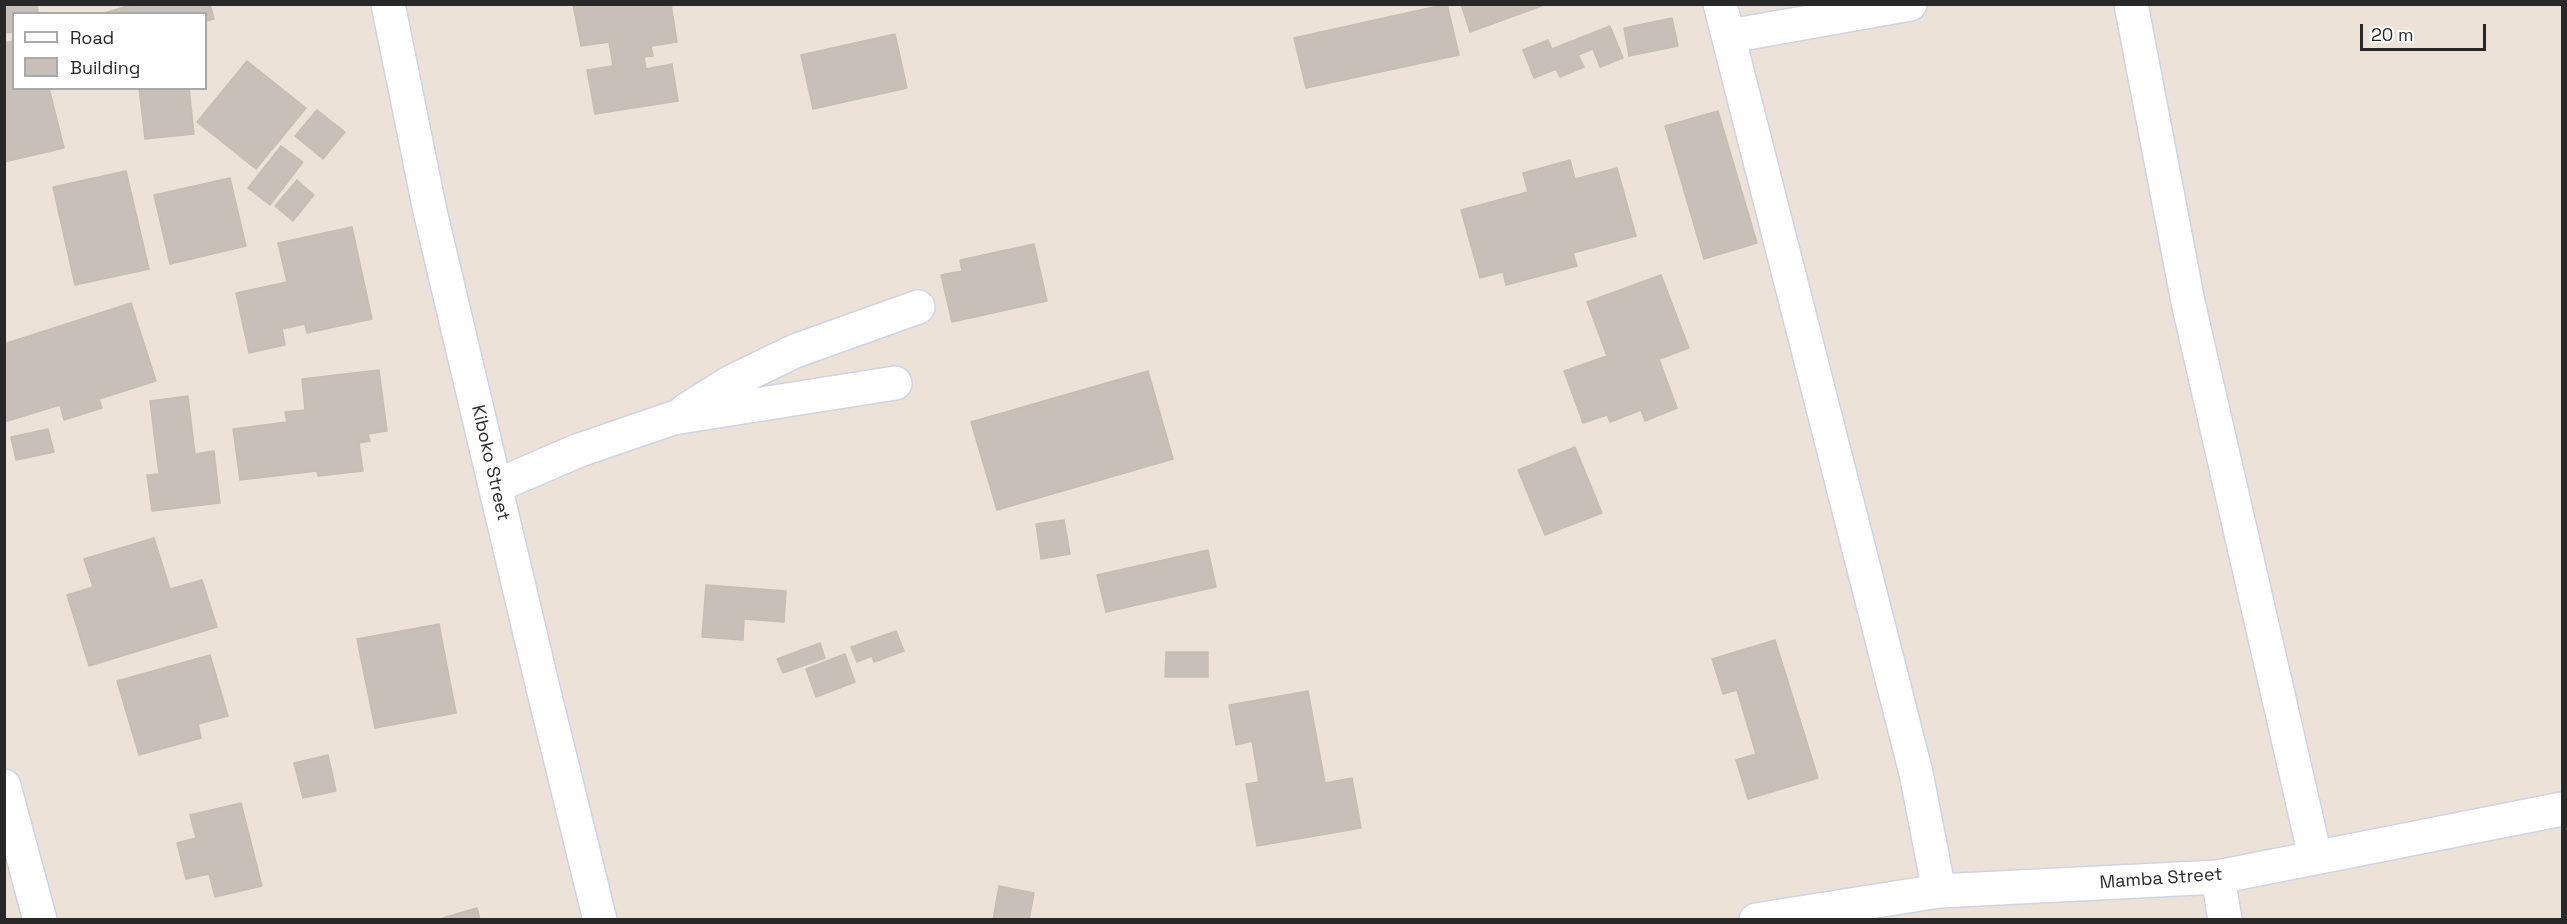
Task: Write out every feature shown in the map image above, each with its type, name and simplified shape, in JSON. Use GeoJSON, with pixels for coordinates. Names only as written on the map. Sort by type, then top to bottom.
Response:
{"type":"FeatureCollection","features":[{"type":"Feature","properties":{"kind":"street","name":"Kiboko Street"},"geometry":{"type":"LineString","coordinates":[[388,4],[430,211],[600,920]]}},
{"type":"Feature","properties":{"kind":"street"},"geometry":{"type":"LineString","coordinates":[[1720,4],[1916,772],[1939,891]]}},
{"type":"Feature","properties":{"kind":"street"},"geometry":{"type":"LineString","coordinates":[[1730,36],[1910,4]]}},
{"type":"Feature","properties":{"kind":"street"},"geometry":{"type":"LineString","coordinates":[[2131,4],[2188,302],[2315,856]]}},
{"type":"Feature","properties":{"kind":"street"},"geometry":{"type":"LineString","coordinates":[[673,418],[731,382],[795,351],[918,307]]}},
{"type":"Feature","properties":{"kind":"street"},"geometry":{"type":"LineString","coordinates":[[496,486],[577,451],[673,418],[895,383]]}},
{"type":"Feature","properties":{"kind":"street"},"geometry":{"type":"LineString","coordinates":[[4,786],[40,920]]}},
{"type":"Feature","properties":{"kind":"street","name":"Mamba Street"},"geometry":{"type":"LineString","coordinates":[[1756,920],[1939,891],[2218,877],[2562,809]]}},
{"type":"Feature","properties":{"kind":"street"},"geometry":{"type":"LineString","coordinates":[[2218,877],[2225,920]]}},
{"type":"Feature","properties":{"kind":"building"},"geometry":{"type":"Polygon","coordinates":[[[4,4],[37,4],[38,12],[12,12],[12,32],[4,33],[4,4]]]}},
{"type":"Feature","properties":{"kind":"building"},"geometry":{"type":"Polygon","coordinates":[[[134,4],[210,4],[214,19],[207,21],[207,12],[108,12],[134,4]]]}},
{"type":"Feature","properties":{"kind":"building"},"geometry":{"type":"Polygon","coordinates":[[[573,4],[671,4],[677,42],[651,46],[653,56],[644,57],[646,69],[672,64],[678,101],[595,114],[587,70],[613,66],[609,42],[581,46],[573,4]]]}},
{"type":"Feature","properties":{"kind":"building"},"geometry":{"type":"Polygon","coordinates":[[[1447,4],[1459,55],[1306,88],[1294,38],[1447,4]]]}},
{"type":"Feature","properties":{"kind":"building"},"geometry":{"type":"Polygon","coordinates":[[[1461,4],[1547,4],[1470,32],[1461,4]]]}},
{"type":"Feature","properties":{"kind":"building"},"geometry":{"type":"Polygon","coordinates":[[[1672,18],[1678,46],[1629,56],[1624,28],[1672,18]]]}},
{"type":"Feature","properties":{"kind":"building"},"geometry":{"type":"Polygon","coordinates":[[[1610,26],[1623,58],[1600,67],[1593,49],[1578,55],[1584,67],[1560,77],[1556,69],[1534,78],[1523,50],[1548,40],[1552,49],[1610,26]]]}},
{"type":"Feature","properties":{"kind":"building"},"geometry":{"type":"Polygon","coordinates":[[[895,34],[907,88],[813,109],[801,55],[895,34]]]}},
{"type":"Feature","properties":{"kind":"building"},"geometry":{"type":"Polygon","coordinates":[[[12,41],[12,90],[50,90],[64,148],[4,162],[4,43],[12,41]]]}},
{"type":"Feature","properties":{"kind":"building"},"geometry":{"type":"Polygon","coordinates":[[[247,61],[306,108],[256,169],[197,122],[247,61]]]}},
{"type":"Feature","properties":{"kind":"building"},"geometry":{"type":"Polygon","coordinates":[[[139,90],[189,90],[194,134],[145,139],[139,90]]]}},
{"type":"Feature","properties":{"kind":"building"},"geometry":{"type":"Polygon","coordinates":[[[317,110],[345,132],[323,159],[295,136],[317,110]]]}},
{"type":"Feature","properties":{"kind":"building"},"geometry":{"type":"Polygon","coordinates":[[[1718,111],[1757,243],[1704,259],[1665,126],[1718,111]]]}},
{"type":"Feature","properties":{"kind":"building"},"geometry":{"type":"Polygon","coordinates":[[[281,146],[303,162],[270,205],[248,188],[281,146]]]}},
{"type":"Feature","properties":{"kind":"building"},"geometry":{"type":"Polygon","coordinates":[[[1570,160],[1575,179],[1617,168],[1636,236],[1573,253],[1577,266],[1506,285],[1503,272],[1480,278],[1461,210],[1528,192],[1523,173],[1570,160]]]}},
{"type":"Feature","properties":{"kind":"building"},"geometry":{"type":"Polygon","coordinates":[[[126,171],[149,269],[75,285],[53,187],[126,171]]]}},
{"type":"Feature","properties":{"kind":"building"},"geometry":{"type":"Polygon","coordinates":[[[230,178],[246,246],[170,264],[154,195],[230,178]]]}},
{"type":"Feature","properties":{"kind":"building"},"geometry":{"type":"Polygon","coordinates":[[[297,180],[314,195],[293,221],[275,206],[297,180]]]}},
{"type":"Feature","properties":{"kind":"building"},"geometry":{"type":"Polygon","coordinates":[[[352,227],[372,319],[307,333],[305,324],[282,329],[285,345],[249,353],[236,293],[287,282],[278,243],[352,227]]]}},
{"type":"Feature","properties":{"kind":"building"},"geometry":{"type":"Polygon","coordinates":[[[1034,244],[1047,301],[952,322],[941,275],[962,271],[960,260],[1034,244]]]}},
{"type":"Feature","properties":{"kind":"building"},"geometry":{"type":"Polygon","coordinates":[[[1661,275],[1689,348],[1659,359],[1677,408],[1645,421],[1641,410],[1610,422],[1607,415],[1583,423],[1564,371],[1607,356],[1587,302],[1661,275]]]}},
{"type":"Feature","properties":{"kind":"building"},"geometry":{"type":"Polygon","coordinates":[[[131,303],[156,381],[99,399],[102,408],[64,420],[60,405],[4,422],[4,344],[131,303]]]}},
{"type":"Feature","properties":{"kind":"building"},"geometry":{"type":"Polygon","coordinates":[[[379,370],[387,431],[368,434],[370,441],[359,443],[363,471],[318,476],[317,471],[240,480],[233,429],[287,422],[285,412],[305,410],[302,379],[379,370]]]}},
{"type":"Feature","properties":{"kind":"building"},"geometry":{"type":"Polygon","coordinates":[[[1148,371],[1173,459],[997,510],[971,422],[1148,371]]]}},
{"type":"Feature","properties":{"kind":"building"},"geometry":{"type":"Polygon","coordinates":[[[188,396],[195,454],[214,451],[220,503],[152,511],[147,475],[159,474],[150,401],[188,396]]]}},
{"type":"Feature","properties":{"kind":"building"},"geometry":{"type":"Polygon","coordinates":[[[48,429],[54,452],[16,460],[11,437],[48,429]]]}},
{"type":"Feature","properties":{"kind":"building"},"geometry":{"type":"Polygon","coordinates":[[[1575,447],[1602,513],[1545,535],[1518,470],[1575,447]]]}},
{"type":"Feature","properties":{"kind":"building"},"geometry":{"type":"Polygon","coordinates":[[[1064,520],[1070,554],[1041,559],[1036,524],[1064,520]]]}},
{"type":"Feature","properties":{"kind":"building"},"geometry":{"type":"Polygon","coordinates":[[[154,538],[170,589],[202,580],[217,627],[89,666],[67,595],[93,587],[84,559],[154,538]]]}},
{"type":"Feature","properties":{"kind":"building"},"geometry":{"type":"Polygon","coordinates":[[[1208,550],[1216,587],[1106,612],[1097,575],[1208,550]]]}},
{"type":"Feature","properties":{"kind":"building"},"geometry":{"type":"Polygon","coordinates":[[[706,585],[786,591],[784,622],[744,619],[743,640],[702,637],[706,585]]]}},
{"type":"Feature","properties":{"kind":"building"},"geometry":{"type":"Polygon","coordinates":[[[439,624],[456,713],[375,728],[357,639],[439,624]]]}},
{"type":"Feature","properties":{"kind":"building"},"geometry":{"type":"Polygon","coordinates":[[[896,631],[904,651],[874,662],[872,656],[857,662],[851,647],[896,631]]]}},
{"type":"Feature","properties":{"kind":"building"},"geometry":{"type":"Polygon","coordinates":[[[1775,640],[1818,778],[1748,799],[1736,760],[1756,754],[1737,690],[1723,694],[1712,659],[1775,640]]]}},
{"type":"Feature","properties":{"kind":"building"},"geometry":{"type":"Polygon","coordinates":[[[820,643],[825,658],[783,673],[777,659],[820,643]]]}},
{"type":"Feature","properties":{"kind":"building"},"geometry":{"type":"Polygon","coordinates":[[[1166,652],[1208,652],[1208,677],[1165,677],[1166,652]]]}},
{"type":"Feature","properties":{"kind":"building"},"geometry":{"type":"Polygon","coordinates":[[[845,654],[855,682],[816,697],[806,669],[845,654]]]}},
{"type":"Feature","properties":{"kind":"building"},"geometry":{"type":"Polygon","coordinates":[[[210,655],[228,716],[198,724],[201,738],[139,755],[117,681],[210,655]]]}},
{"type":"Feature","properties":{"kind":"building"},"geometry":{"type":"Polygon","coordinates":[[[1308,691],[1325,783],[1352,778],[1361,828],[1257,846],[1246,784],[1259,782],[1252,741],[1236,745],[1229,705],[1308,691]]]}},
{"type":"Feature","properties":{"kind":"building"},"geometry":{"type":"Polygon","coordinates":[[[328,755],[336,791],[303,798],[294,763],[328,755]]]}},
{"type":"Feature","properties":{"kind":"building"},"geometry":{"type":"Polygon","coordinates":[[[241,803],[262,886],[215,897],[209,874],[186,879],[177,843],[196,838],[190,815],[241,803]]]}},
{"type":"Feature","properties":{"kind":"building"},"geometry":{"type":"Polygon","coordinates":[[[999,886],[1034,893],[1029,920],[993,920],[999,886]]]}},
{"type":"Feature","properties":{"kind":"building"},"geometry":{"type":"Polygon","coordinates":[[[477,908],[480,920],[438,920],[446,917],[477,908]]]}}]}
